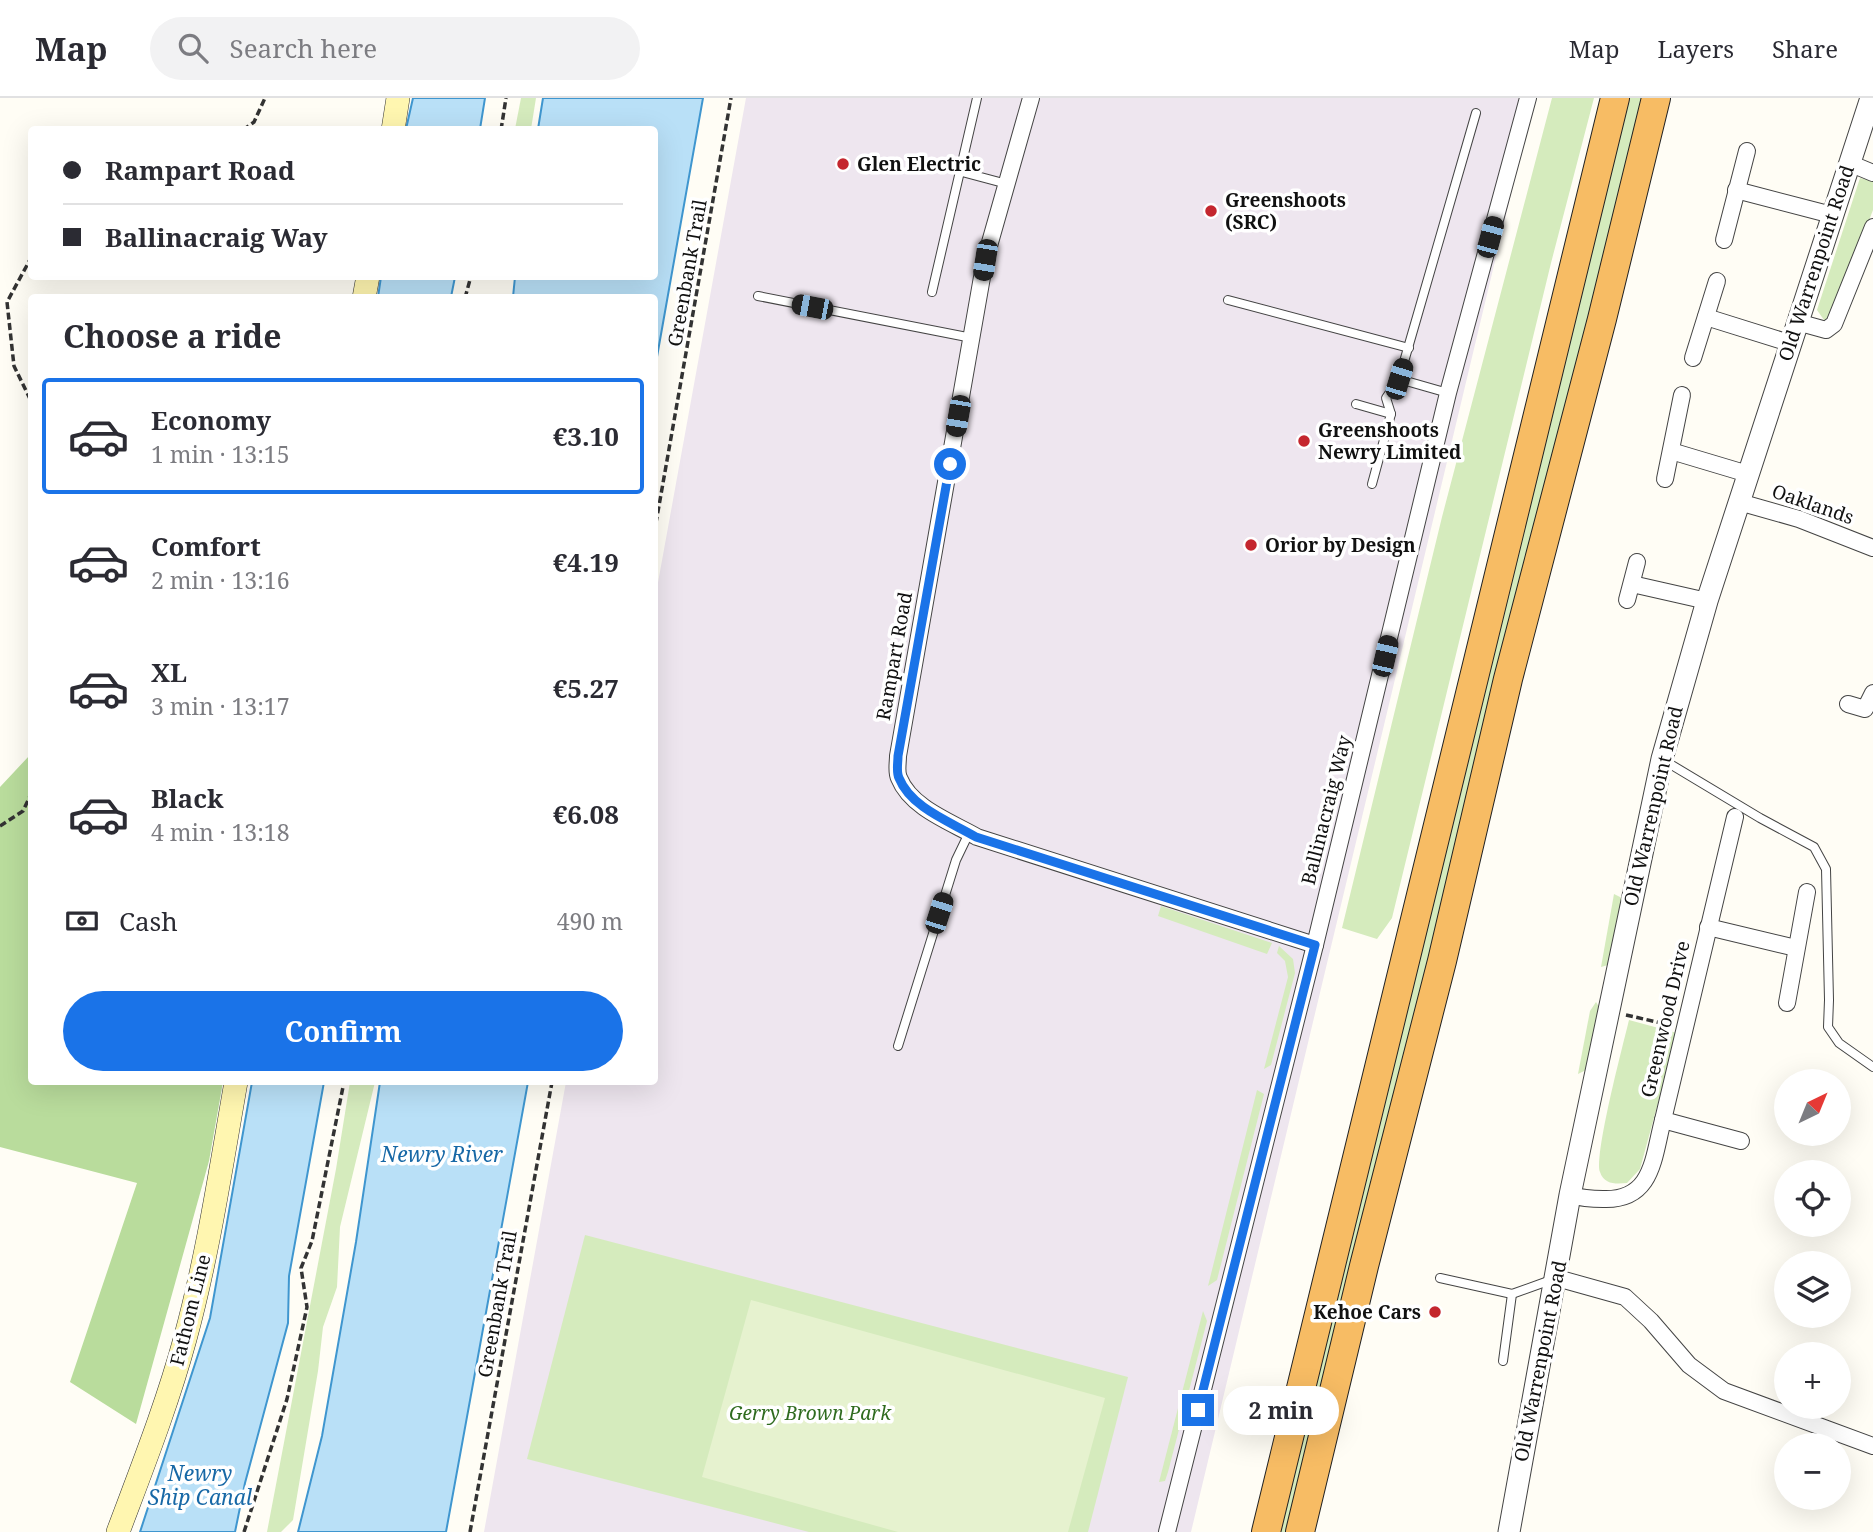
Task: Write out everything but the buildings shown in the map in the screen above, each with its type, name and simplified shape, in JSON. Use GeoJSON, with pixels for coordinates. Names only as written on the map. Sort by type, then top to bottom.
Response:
{"type":"FeatureCollection","features":[{"type":"Feature","properties":{"kind":"highway"},"geometry":{"type":"LineString","coordinates":[[1266,1532],[1615,98]]}},
{"type":"Feature","properties":{"kind":"highway"},"geometry":{"type":"LineString","coordinates":[[1300,1532],[1442,961],[1508,679],[1602,319],[1656,98]]}},
{"type":"Feature","properties":{"kind":"main road"},"geometry":{"type":"LineString","coordinates":[[394,126],[398,98]]}},
{"type":"Feature","properties":{"kind":"main road","name":"Fathom Line"},"geometry":{"type":"LineString","coordinates":[[118,1532],[165,1404],[185,1339],[212,1218],[235,1085]]}},
{"type":"Feature","properties":{"kind":"street","name":"Rampart Road"},"geometry":{"type":"LineString","coordinates":[[1031,98],[985,260],[898,756],[898,776],[908,792],[930,811],[976,837],[1315,945]]}},
{"type":"Feature","properties":{"kind":"street","name":"Ballinacraig Way"},"geometry":{"type":"LineString","coordinates":[[1167,1532],[1315,945],[1448,393],[1528,98]]}},
{"type":"Feature","properties":{"kind":"street","name":"Old Warrenpoint Road"},"geometry":{"type":"LineString","coordinates":[[1508,1532],[1570,1195],[1662,759],[1707,601],[1868,99]]}},
{"type":"Feature","properties":{"kind":"street"},"geometry":{"type":"LineString","coordinates":[[1724,240],[1747,151]]}},
{"type":"Feature","properties":{"kind":"street"},"geometry":{"type":"LineString","coordinates":[[1849,163],[1873,173]]}},
{"type":"Feature","properties":{"kind":"street"},"geometry":{"type":"LineString","coordinates":[[1737,190],[1832,215]]}},
{"type":"Feature","properties":{"kind":"street"},"geometry":{"type":"LineString","coordinates":[[1797,322],[1826,330],[1834,324],[1873,227]]}},
{"type":"Feature","properties":{"kind":"street"},"geometry":{"type":"LineString","coordinates":[[1693,358],[1717,281]]}},
{"type":"Feature","properties":{"kind":"street"},"geometry":{"type":"LineString","coordinates":[[1706,317],[1789,343]]}},
{"type":"Feature","properties":{"kind":"street"},"geometry":{"type":"LineString","coordinates":[[1665,479],[1682,395]]}},
{"type":"Feature","properties":{"kind":"street"},"geometry":{"type":"LineString","coordinates":[[1671,451],[1748,474]]}},
{"type":"Feature","properties":{"kind":"street","name":"Oaklands"},"geometry":{"type":"LineString","coordinates":[[1739,502],[1799,519],[1873,548]]}},
{"type":"Feature","properties":{"kind":"street"},"geometry":{"type":"LineString","coordinates":[[1637,562],[1629,592],[1707,601]]}},
{"type":"Feature","properties":{"kind":"street"},"geometry":{"type":"LineString","coordinates":[[1848,704],[1865,709],[1873,693]]}},
{"type":"Feature","properties":{"kind":"street","name":"Greenwood Drive"},"geometry":{"type":"LineString","coordinates":[[1570,1195],[1617,1200],[1633,1195],[1644,1184],[1663,1120],[1735,817]]}},
{"type":"Feature","properties":{"kind":"street"},"geometry":{"type":"LineString","coordinates":[[1787,1003],[1807,892]]}},
{"type":"Feature","properties":{"kind":"street","name":"Greenwood Drive"},"geometry":{"type":"LineString","coordinates":[[1709,927],[1796,948]]}},
{"type":"Feature","properties":{"kind":"street","name":"Greenwood Drive"},"geometry":{"type":"LineString","coordinates":[[1663,1120],[1741,1140]]}},
{"type":"Feature","properties":{"kind":"street"},"geometry":{"type":"LineString","coordinates":[[1556,1278],[1625,1297],[1651,1321],[1689,1365],[1724,1391],[1873,1446]]}},
{"type":"Feature","properties":{"kind":"lane"},"geometry":{"type":"LineString","coordinates":[[932,292],[962,172],[977,98]]}},
{"type":"Feature","properties":{"kind":"lane"},"geometry":{"type":"LineString","coordinates":[[1372,484],[1391,414],[1385,398],[1399,379],[1409,348],[1476,113]]}},
{"type":"Feature","properties":{"kind":"lane"},"geometry":{"type":"LineString","coordinates":[[962,172],[1007,184]]}},
{"type":"Feature","properties":{"kind":"lane"},"geometry":{"type":"LineString","coordinates":[[758,296],[972,338]]}},
{"type":"Feature","properties":{"kind":"lane"},"geometry":{"type":"LineString","coordinates":[[1228,300],[1409,348]]}},
{"type":"Feature","properties":{"kind":"lane"},"geometry":{"type":"LineString","coordinates":[[1399,379],[1448,393]]}},
{"type":"Feature","properties":{"kind":"lane"},"geometry":{"type":"LineString","coordinates":[[1356,404],[1391,414]]}},
{"type":"Feature","properties":{"kind":"lane"},"geometry":{"type":"LineString","coordinates":[[1662,759],[1760,818],[1815,847],[1826,869],[1828,1027],[1839,1043],[1873,1067]]}},
{"type":"Feature","properties":{"kind":"lane"},"geometry":{"type":"LineString","coordinates":[[898,1046],[956,860],[970,833]]}},
{"type":"Feature","properties":{"kind":"lane"},"geometry":{"type":"LineString","coordinates":[[1440,1278],[1512,1294],[1556,1278]]}},
{"type":"Feature","properties":{"kind":"lane"},"geometry":{"type":"LineString","coordinates":[[1503,1361],[1512,1294]]}},
{"type":"Feature","properties":{"kind":"path"},"geometry":{"type":"LineString","coordinates":[[248,126],[254,122],[265,98]]}},
{"type":"Feature","properties":{"kind":"path"},"geometry":{"type":"LineString","coordinates":[[502,126],[506,98]]}},
{"type":"Feature","properties":{"kind":"path","name":"Greenbank Trail"},"geometry":{"type":"LineString","coordinates":[[658,511],[731,98]]}},
{"type":"Feature","properties":{"kind":"path"},"geometry":{"type":"LineString","coordinates":[[28,264],[8,302],[14,366],[28,395]]}},
{"type":"Feature","properties":{"kind":"path"},"geometry":{"type":"LineString","coordinates":[[0,826],[23,811],[28,800]]}},
{"type":"Feature","properties":{"kind":"path"},"geometry":{"type":"LineString","coordinates":[[1619,1014],[1685,1030]]}},
{"type":"Feature","properties":{"kind":"path"},"geometry":{"type":"LineString","coordinates":[[244,1532],[287,1399],[296,1359],[307,1307],[301,1268],[312,1241],[343,1085]]}},
{"type":"Feature","properties":{"kind":"path","name":"Greenbank Trail"},"geometry":{"type":"LineString","coordinates":[[470,1532],[551,1085]]}},
{"type":"Feature","properties":{"kind":"shaded area"},"geometry":{"type":"Polygon","coordinates":[[[746,98],[1534,98],[1191,1532],[484,1532],[565,1085],[658,1085],[658,582],[746,98]]]}},
{"type":"Feature","properties":{"kind":"green space"},"geometry":{"type":"Polygon","coordinates":[[[521,98],[536,98],[531,126],[516,126],[521,98]]]}},
{"type":"Feature","properties":{"kind":"green space"},"geometry":{"type":"Polygon","coordinates":[[[1552,98],[1594,98],[1551,263],[1392,918],[1377,939],[1342,928],[1442,517],[1552,98]]]}},
{"type":"Feature","properties":{"kind":"green space"},"geometry":{"type":"Polygon","coordinates":[[[1628,98],[1645,98],[1290,1532],[1274,1532],[1628,98]]]}},
{"type":"Feature","properties":{"kind":"green space"},"geometry":{"type":"Polygon","coordinates":[[[1860,178],[1873,181],[1873,210],[1830,321],[1824,320],[1817,310],[1860,178]]]}},
{"type":"Feature","properties":{"kind":"green space"},"geometry":{"type":"Polygon","coordinates":[[[28,757],[28,1085],[222,1085],[209,1161],[136,1424],[70,1382],[137,1183],[0,1147],[0,787],[28,757]]]}},
{"type":"Feature","properties":{"kind":"green space"},"geometry":{"type":"Polygon","coordinates":[[[1614,894],[1622,898],[1615,944],[1608,965],[1601,967],[1614,894]]]}},
{"type":"Feature","properties":{"kind":"green space"},"geometry":{"type":"Polygon","coordinates":[[[1161,906],[1272,943],[1267,954],[1158,916],[1161,906]]]}},
{"type":"Feature","properties":{"kind":"green space"},"geometry":{"type":"Polygon","coordinates":[[[1279,946],[1293,959],[1295,973],[1271,1065],[1264,1069],[1288,977],[1285,961],[1277,953],[1279,946]]]}},
{"type":"Feature","properties":{"kind":"green space"},"geometry":{"type":"Polygon","coordinates":[[[1596,1002],[1599,1007],[1586,1070],[1578,1074],[1590,1011],[1596,1002]]]}},
{"type":"Feature","properties":{"kind":"green space"},"geometry":{"type":"Polygon","coordinates":[[[1629,1020],[1677,1033],[1640,1169],[1627,1183],[1615,1183],[1604,1179],[1599,1162],[1610,1099],[1629,1020]]]}},
{"type":"Feature","properties":{"kind":"green space"},"geometry":{"type":"Polygon","coordinates":[[[350,1085],[374,1085],[340,1227],[337,1287],[323,1327],[293,1520],[281,1532],[267,1532],[350,1085]]]}},
{"type":"Feature","properties":{"kind":"green space"},"geometry":{"type":"Polygon","coordinates":[[[1257,1090],[1264,1094],[1217,1280],[1208,1286],[1257,1090]]]}},
{"type":"Feature","properties":{"kind":"green space","name":"Gerry Brown Park"},"geometry":{"type":"Polygon","coordinates":[[[585,1235],[1128,1377],[1088,1532],[809,1532],[527,1459],[585,1235]]]}},
{"type":"Feature","properties":{"kind":"green space"},"geometry":{"type":"Polygon","coordinates":[[[751,1300],[1105,1398],[1068,1532],[898,1532],[702,1477],[751,1300]]]}},
{"type":"Feature","properties":{"kind":"green space"},"geometry":{"type":"Polygon","coordinates":[[[1203,1311],[1207,1321],[1168,1472],[1165,1481],[1159,1482],[1203,1311]]]}},
{"type":"Feature","properties":{"kind":"water"},"geometry":{"type":"Polygon","coordinates":[[[413,98],[485,98],[480,126],[407,126],[413,98]]]}},
{"type":"Feature","properties":{"kind":"water"},"geometry":{"type":"Polygon","coordinates":[[[543,98],[703,98],[658,351],[658,294],[513,294],[515,280],[658,280],[658,126],[538,126],[543,98]]]}},
{"type":"Feature","properties":{"kind":"water"},"geometry":{"type":"Polygon","coordinates":[[[380,280],[454,280],[452,294],[378,294],[380,280]]]}},
{"type":"Feature","properties":{"kind":"water","name":"Newry Ship Canal"},"geometry":{"type":"Polygon","coordinates":[[[251,1085],[323,1085],[289,1276],[288,1323],[245,1483],[235,1532],[140,1532],[210,1318],[251,1085]]]}},
{"type":"Feature","properties":{"kind":"water","name":"Newry River"},"geometry":{"type":"Polygon","coordinates":[[[380,1085],[527,1085],[446,1532],[298,1532],[322,1436],[356,1242],[380,1085]]]}},
{"type":"Feature","properties":{"kind":"place","name":"Glen Electric"},"geometry":{"type":"Point","coordinates":[843,164]}},
{"type":"Feature","properties":{"kind":"place","name":"Greenshoots (SRC)"},"geometry":{"type":"Point","coordinates":[1211,211]}},
{"type":"Feature","properties":{"kind":"place","name":"Greenshoots Newry Limited"},"geometry":{"type":"Point","coordinates":[1304,441]}},
{"type":"Feature","properties":{"kind":"place","name":"Orior by Design"},"geometry":{"type":"Point","coordinates":[1251,545]}},
{"type":"Feature","properties":{"kind":"place","name":"Kehoe Cars"},"geometry":{"type":"Point","coordinates":[1435,1312]}},
{"type":"Feature","properties":{"kind":"route"},"geometry":{"type":"LineString","coordinates":[[950,464],[898,756],[898,776],[908,792],[930,811],[976,837],[1315,945],[1198,1410]]}}]}
